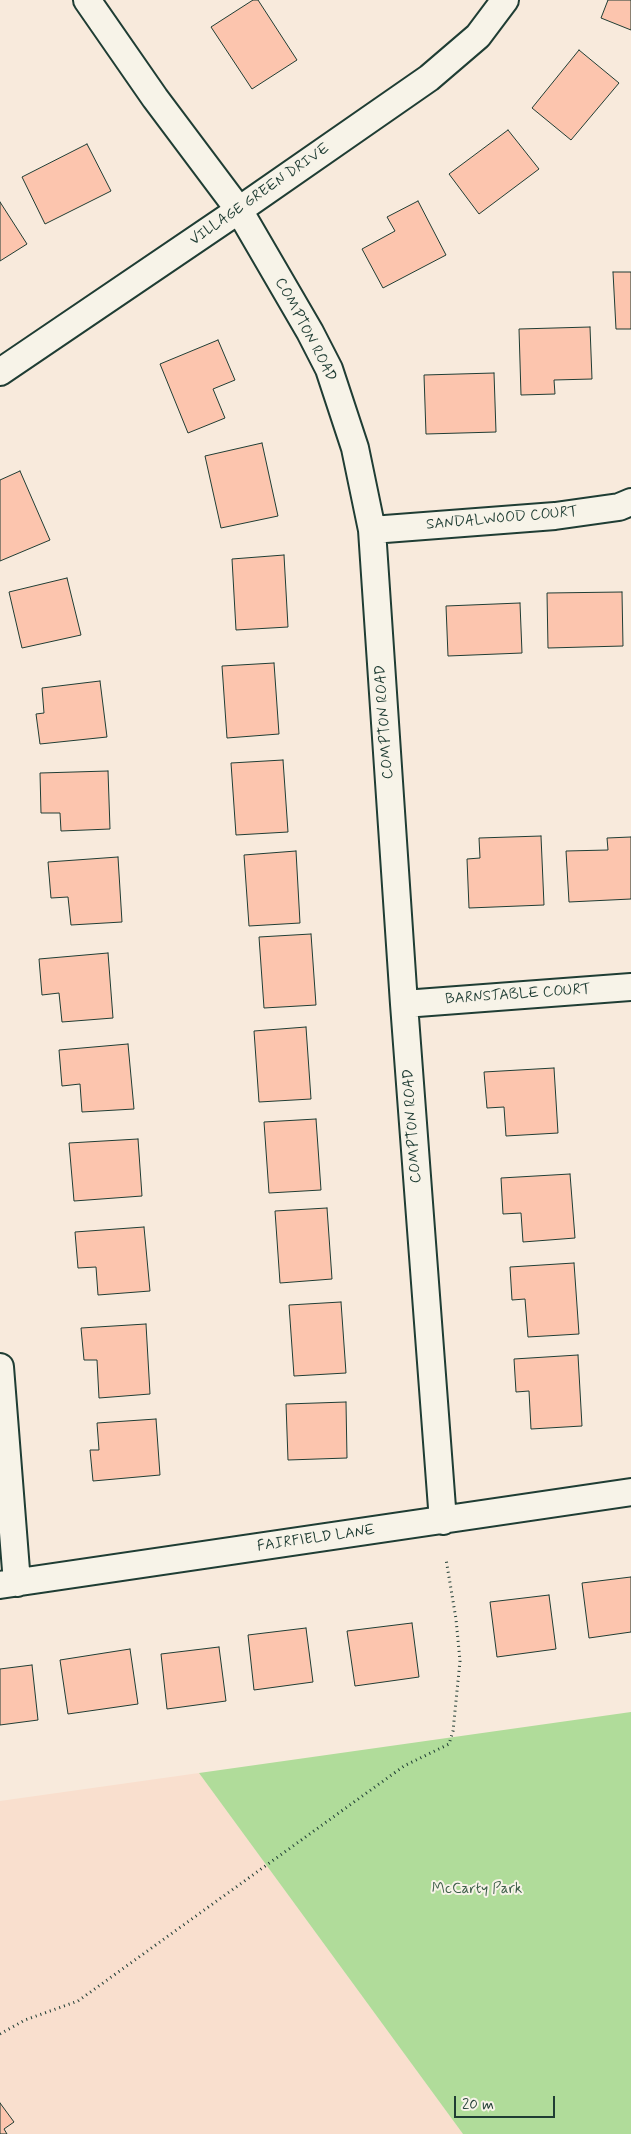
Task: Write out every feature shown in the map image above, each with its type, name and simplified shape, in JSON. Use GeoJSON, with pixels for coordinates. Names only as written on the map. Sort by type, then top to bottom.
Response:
{"type":"FeatureCollection","features":[{"type":"Feature","properties":{"kind":"street","name":"COMPTON ROAD"},"geometry":{"type":"LineString","coordinates":[[87,0],[155,98],[239,210],[310,332],[329,369],[355,448],[372,530],[404,1004],[443,1521]]}},
{"type":"Feature","properties":{"kind":"street","name":"VILLAGE GREEN DRIVE"},"geometry":{"type":"LineString","coordinates":[[0,372],[429,78],[478,36],[505,0]]}},
{"type":"Feature","properties":{"kind":"street","name":"SANDALWOOD COURT"},"geometry":{"type":"LineString","coordinates":[[372,530],[555,516],[619,507],[631,502]]}},
{"type":"Feature","properties":{"kind":"street","name":"BARNSTABLE COURT"},"geometry":{"type":"LineString","coordinates":[[404,1004],[631,987]]}},
{"type":"Feature","properties":{"kind":"street"},"geometry":{"type":"LineString","coordinates":[[0,1367],[8,1584]]}},
{"type":"Feature","properties":{"kind":"street","name":"FAIRFIELD LANE"},"geometry":{"type":"LineString","coordinates":[[8,1584],[631,1492]]}},
{"type":"Feature","properties":{"kind":"path"},"geometry":{"type":"LineString","coordinates":[[0,2034],[25,2020],[78,2001],[404,1766],[449,1744],[453,1731],[460,1661],[456,1619],[446,1559]]}},
{"type":"Feature","properties":{"kind":"shaded area"},"geometry":{"type":"Polygon","coordinates":[[[199,1773],[463,2134],[0,2134],[0,1801],[199,1773]]]}},
{"type":"Feature","properties":{"kind":"green space","name":"McCarty Park"},"geometry":{"type":"Polygon","coordinates":[[[631,1712],[631,2134],[463,2134],[199,1773],[631,1712]]]}},
{"type":"Feature","properties":{"kind":"building"},"geometry":{"type":"Polygon","coordinates":[[[253,0],[258,0],[297,60],[252,89],[211,27],[253,0]]]}},
{"type":"Feature","properties":{"kind":"building"},"geometry":{"type":"Polygon","coordinates":[[[608,0],[631,0],[631,30],[601,18],[608,0]]]}},
{"type":"Feature","properties":{"kind":"building"},"geometry":{"type":"Polygon","coordinates":[[[579,50],[619,83],[571,140],[532,108],[579,50]]]}},
{"type":"Feature","properties":{"kind":"building"},"geometry":{"type":"Polygon","coordinates":[[[508,130],[539,169],[479,214],[449,174],[508,130]]]}},
{"type":"Feature","properties":{"kind":"building"},"geometry":{"type":"Polygon","coordinates":[[[87,144],[111,191],[45,224],[22,177],[87,144]]]}},
{"type":"Feature","properties":{"kind":"building"},"geometry":{"type":"Polygon","coordinates":[[[418,201],[446,255],[383,288],[362,249],[395,231],[387,217],[418,201]]]}},
{"type":"Feature","properties":{"kind":"building"},"geometry":{"type":"Polygon","coordinates":[[[0,202],[27,244],[0,261],[0,202]]]}},
{"type":"Feature","properties":{"kind":"building"},"geometry":{"type":"Polygon","coordinates":[[[613,272],[631,272],[631,329],[616,329],[613,272]]]}},
{"type":"Feature","properties":{"kind":"building"},"geometry":{"type":"Polygon","coordinates":[[[590,327],[592,379],[554,380],[555,394],[521,395],[519,329],[590,327]]]}},
{"type":"Feature","properties":{"kind":"building"},"geometry":{"type":"Polygon","coordinates":[[[218,340],[235,380],[213,389],[225,418],[188,433],[160,364],[218,340]]]}},
{"type":"Feature","properties":{"kind":"building"},"geometry":{"type":"Polygon","coordinates":[[[494,373],[496,432],[426,434],[424,375],[494,373]]]}},
{"type":"Feature","properties":{"kind":"building"},"geometry":{"type":"Polygon","coordinates":[[[262,443],[278,516],[221,528],[205,456],[262,443]]]}},
{"type":"Feature","properties":{"kind":"building"},"geometry":{"type":"Polygon","coordinates":[[[20,471],[50,540],[0,561],[0,480],[20,471]]]}},
{"type":"Feature","properties":{"kind":"building"},"geometry":{"type":"Polygon","coordinates":[[[284,555],[288,627],[236,630],[232,559],[284,555]]]}},
{"type":"Feature","properties":{"kind":"building"},"geometry":{"type":"Polygon","coordinates":[[[67,578],[81,635],[22,648],[9,592],[67,578]]]}},
{"type":"Feature","properties":{"kind":"building"},"geometry":{"type":"Polygon","coordinates":[[[622,592],[623,646],[548,648],[547,593],[622,592]]]}},
{"type":"Feature","properties":{"kind":"building"},"geometry":{"type":"Polygon","coordinates":[[[520,603],[522,653],[448,656],[446,606],[520,603]]]}},
{"type":"Feature","properties":{"kind":"building"},"geometry":{"type":"Polygon","coordinates":[[[274,663],[279,734],[227,738],[222,666],[274,663]]]}},
{"type":"Feature","properties":{"kind":"building"},"geometry":{"type":"Polygon","coordinates":[[[100,681],[107,737],[40,744],[36,714],[44,713],[42,688],[100,681]]]}},
{"type":"Feature","properties":{"kind":"building"},"geometry":{"type":"Polygon","coordinates":[[[283,760],[288,832],[236,835],[231,763],[283,760]]]}},
{"type":"Feature","properties":{"kind":"building"},"geometry":{"type":"Polygon","coordinates":[[[108,771],[110,829],[61,831],[60,813],[41,813],[40,773],[108,771]]]}},
{"type":"Feature","properties":{"kind":"building"},"geometry":{"type":"Polygon","coordinates":[[[541,836],[544,905],[469,908],[467,859],[480,858],[479,838],[541,836]]]}},
{"type":"Feature","properties":{"kind":"building"},"geometry":{"type":"Polygon","coordinates":[[[631,837],[631,899],[569,902],[566,851],[608,850],[607,838],[631,837]]]}},
{"type":"Feature","properties":{"kind":"building"},"geometry":{"type":"Polygon","coordinates":[[[296,851],[300,923],[249,926],[244,855],[296,851]]]}},
{"type":"Feature","properties":{"kind":"building"},"geometry":{"type":"Polygon","coordinates":[[[118,857],[122,922],[71,925],[68,897],[51,898],[48,862],[118,857]]]}},
{"type":"Feature","properties":{"kind":"building"},"geometry":{"type":"Polygon","coordinates":[[[311,934],[316,1005],[264,1008],[259,937],[311,934]]]}},
{"type":"Feature","properties":{"kind":"building"},"geometry":{"type":"Polygon","coordinates":[[[108,953],[113,1018],[62,1022],[59,993],[42,995],[39,959],[108,953]]]}},
{"type":"Feature","properties":{"kind":"building"},"geometry":{"type":"Polygon","coordinates":[[[306,1027],[311,1099],[259,1102],[254,1031],[306,1027]]]}},
{"type":"Feature","properties":{"kind":"building"},"geometry":{"type":"Polygon","coordinates":[[[128,1044],[134,1109],[82,1112],[80,1084],[62,1086],[59,1050],[128,1044]]]}},
{"type":"Feature","properties":{"kind":"building"},"geometry":{"type":"Polygon","coordinates":[[[554,1068],[558,1133],[506,1136],[504,1107],[487,1108],[484,1072],[554,1068]]]}},
{"type":"Feature","properties":{"kind":"building"},"geometry":{"type":"Polygon","coordinates":[[[316,1119],[321,1190],[269,1193],[264,1122],[316,1119]]]}},
{"type":"Feature","properties":{"kind":"building"},"geometry":{"type":"Polygon","coordinates":[[[138,1139],[142,1196],[74,1201],[69,1143],[138,1139]]]}},
{"type":"Feature","properties":{"kind":"building"},"geometry":{"type":"Polygon","coordinates":[[[570,1174],[575,1238],[523,1242],[521,1213],[503,1214],[501,1178],[570,1174]]]}},
{"type":"Feature","properties":{"kind":"building"},"geometry":{"type":"Polygon","coordinates":[[[327,1208],[332,1279],[280,1283],[275,1211],[327,1208]]]}},
{"type":"Feature","properties":{"kind":"building"},"geometry":{"type":"Polygon","coordinates":[[[144,1227],[150,1291],[98,1295],[96,1267],[78,1268],[75,1232],[144,1227]]]}},
{"type":"Feature","properties":{"kind":"building"},"geometry":{"type":"Polygon","coordinates":[[[574,1263],[579,1334],[528,1337],[525,1299],[512,1300],[510,1267],[574,1263]]]}},
{"type":"Feature","properties":{"kind":"building"},"geometry":{"type":"Polygon","coordinates":[[[341,1302],[346,1373],[294,1376],[289,1305],[341,1302]]]}},
{"type":"Feature","properties":{"kind":"building"},"geometry":{"type":"Polygon","coordinates":[[[146,1324],[150,1394],[99,1398],[97,1360],[84,1360],[81,1328],[146,1324]]]}},
{"type":"Feature","properties":{"kind":"building"},"geometry":{"type":"Polygon","coordinates":[[[578,1355],[582,1426],[531,1429],[529,1391],[516,1392],[514,1359],[578,1355]]]}},
{"type":"Feature","properties":{"kind":"building"},"geometry":{"type":"Polygon","coordinates":[[[346,1402],[347,1458],[288,1460],[286,1404],[346,1402]]]}},
{"type":"Feature","properties":{"kind":"building"},"geometry":{"type":"Polygon","coordinates":[[[156,1419],[160,1475],[93,1481],[90,1450],[99,1450],[97,1423],[156,1419]]]}},
{"type":"Feature","properties":{"kind":"building"},"geometry":{"type":"Polygon","coordinates":[[[631,1577],[631,1632],[589,1638],[582,1583],[631,1577]]]}},
{"type":"Feature","properties":{"kind":"building"},"geometry":{"type":"Polygon","coordinates":[[[549,1595],[556,1649],[497,1657],[490,1602],[549,1595]]]}},
{"type":"Feature","properties":{"kind":"building"},"geometry":{"type":"Polygon","coordinates":[[[412,1623],[419,1677],[355,1686],[347,1631],[412,1623]]]}},
{"type":"Feature","properties":{"kind":"building"},"geometry":{"type":"Polygon","coordinates":[[[306,1628],[313,1682],[254,1690],[248,1635],[306,1628]]]}},
{"type":"Feature","properties":{"kind":"building"},"geometry":{"type":"Polygon","coordinates":[[[219,1647],[226,1701],[167,1709],[161,1654],[219,1647]]]}},
{"type":"Feature","properties":{"kind":"building"},"geometry":{"type":"Polygon","coordinates":[[[130,1649],[138,1704],[68,1714],[60,1660],[130,1649]]]}},
{"type":"Feature","properties":{"kind":"building"},"geometry":{"type":"Polygon","coordinates":[[[32,1665],[38,1720],[0,1725],[0,1669],[32,1665]]]}},
{"type":"Feature","properties":{"kind":"building"},"geometry":{"type":"Polygon","coordinates":[[[0,2103],[14,2122],[4,2129],[7,2134],[0,2134],[0,2103]]]}}]}
